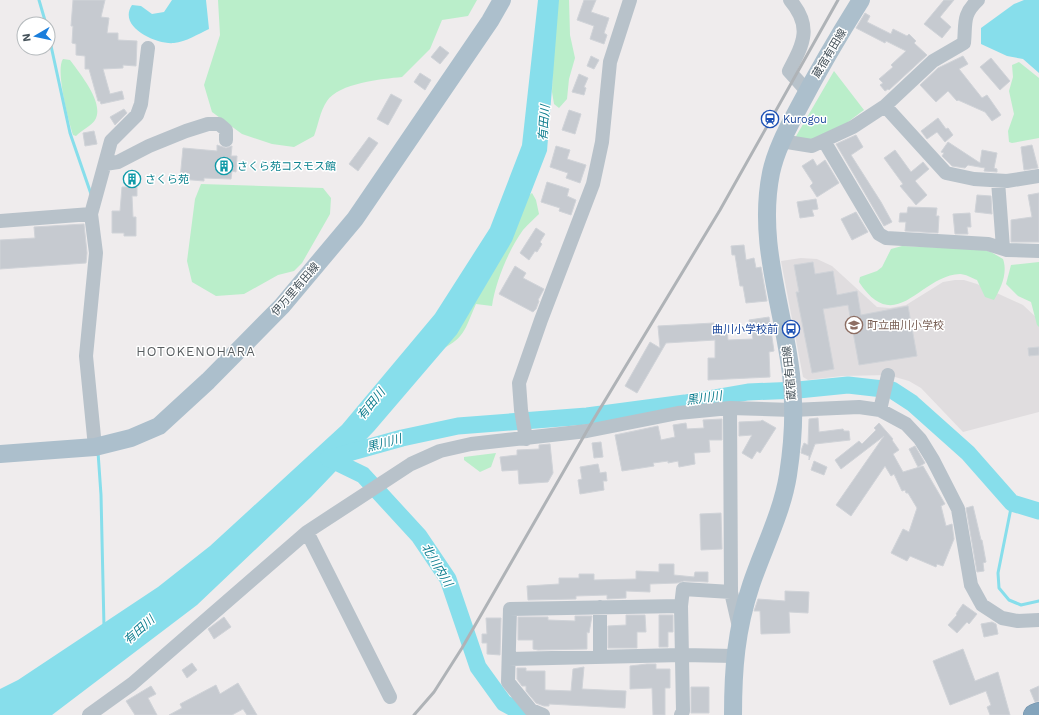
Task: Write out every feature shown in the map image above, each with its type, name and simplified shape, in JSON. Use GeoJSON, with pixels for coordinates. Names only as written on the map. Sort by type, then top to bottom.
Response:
{"type":"FeatureCollection","features":[{"type":"Feature","properties":{"kind":"highway"},"geometry":{"type":"LineString","coordinates":[[1034,715],[1039,713]]}},
{"type":"Feature","properties":{"kind":"main road","name":"伊万里有田線"},"geometry":{"type":"LineString","coordinates":[[0,454],[95,447],[131,438],[158,426],[208,381],[282,306],[355,219],[490,21],[502,0]]}},
{"type":"Feature","properties":{"kind":"main road","name":"蔵宿有田線"},"geometry":{"type":"LineString","coordinates":[[733,715],[735,656],[739,627],[751,585],[776,516],[788,476],[792,410],[791,375],[769,257],[767,205],[771,173],[781,141],[807,91],[861,0]]}},
{"type":"Feature","properties":{"kind":"street"},"geometry":{"type":"LineString","coordinates":[[526,436],[521,410],[519,383],[541,320],[593,184],[602,142],[610,62],[630,0]]}},
{"type":"Feature","properties":{"kind":"street"},"geometry":{"type":"LineString","coordinates":[[790,0],[798,9],[805,33],[801,49],[789,71],[807,91]]}},
{"type":"Feature","properties":{"kind":"street"},"geometry":{"type":"LineString","coordinates":[[781,141],[812,146],[853,127],[884,106],[933,61],[964,43],[965,20],[969,9],[978,0]]}},
{"type":"Feature","properties":{"kind":"street"},"geometry":{"type":"LineString","coordinates":[[95,447],[86,356],[96,253],[90,214],[111,141],[137,115],[141,104],[148,48]]}},
{"type":"Feature","properties":{"kind":"street"},"geometry":{"type":"LineString","coordinates":[[884,106],[946,173],[974,179],[998,181],[1039,176]]}},
{"type":"Feature","properties":{"kind":"street"},"geometry":{"type":"LineString","coordinates":[[105,164],[118,162],[149,146],[208,124],[219,124],[226,130],[226,140]]}},
{"type":"Feature","properties":{"kind":"street"},"geometry":{"type":"LineString","coordinates":[[824,141],[879,234],[886,238],[988,244],[1003,248],[1039,251]]}},
{"type":"Feature","properties":{"kind":"street"},"geometry":{"type":"LineString","coordinates":[[998,181],[1003,248]]}},
{"type":"Feature","properties":{"kind":"street"},"geometry":{"type":"LineString","coordinates":[[0,221],[90,214]]}},
{"type":"Feature","properties":{"kind":"street"},"geometry":{"type":"LineString","coordinates":[[880,410],[888,375]]}},
{"type":"Feature","properties":{"kind":"street"},"geometry":{"type":"LineString","coordinates":[[89,715],[132,684],[307,532],[411,464],[440,451],[471,444],[526,436],[587,431],[678,413],[730,408],[792,410],[859,407],[880,410],[906,424],[920,439],[958,509],[971,586],[982,605],[1002,618],[1025,622],[1039,620]]}},
{"type":"Feature","properties":{"kind":"street"},"geometry":{"type":"LineString","coordinates":[[730,408],[731,592],[739,627]]}},
{"type":"Feature","properties":{"kind":"street"},"geometry":{"type":"LineString","coordinates":[[307,532],[390,697]]}},
{"type":"Feature","properties":{"kind":"street"},"geometry":{"type":"LineString","coordinates":[[681,715],[683,712],[681,606],[683,589],[731,592]]}},
{"type":"Feature","properties":{"kind":"street"},"geometry":{"type":"LineString","coordinates":[[543,715],[531,710],[508,682],[510,609],[681,606]]}},
{"type":"Feature","properties":{"kind":"street"},"geometry":{"type":"LineString","coordinates":[[600,607],[600,657]]}},
{"type":"Feature","properties":{"kind":"street"},"geometry":{"type":"LineString","coordinates":[[509,659],[682,655],[735,656]]}},
{"type":"Feature","properties":{"kind":"shaded area"},"geometry":{"type":"Polygon","coordinates":[[[801,258],[817,259],[832,266],[877,307],[890,308],[906,305],[943,282],[955,280],[964,280],[977,284],[1023,305],[1039,320],[1039,412],[963,432],[921,388],[909,381],[888,375],[842,376],[808,380],[803,377],[781,261],[801,258]]]}},
{"type":"Feature","properties":{"kind":"green space"},"geometry":{"type":"Polygon","coordinates":[[[218,0],[477,0],[468,16],[442,20],[430,49],[402,77],[362,83],[341,90],[333,95],[327,101],[323,109],[314,136],[294,147],[272,144],[242,134],[212,112],[204,85],[220,35],[218,0]]]}},
{"type":"Feature","properties":{"kind":"green space"},"geometry":{"type":"Polygon","coordinates":[[[555,0],[569,0],[570,35],[575,58],[569,79],[567,99],[559,108],[554,104],[552,92],[555,0]]]}},
{"type":"Feature","properties":{"kind":"green space"},"geometry":{"type":"Polygon","coordinates":[[[63,59],[70,60],[80,73],[90,89],[97,105],[95,120],[76,136],[73,135],[64,96],[61,74],[63,59]]]}},
{"type":"Feature","properties":{"kind":"green space"},"geometry":{"type":"Polygon","coordinates":[[[1019,62],[1039,78],[1039,138],[1012,143],[1009,142],[1008,131],[1014,114],[1009,91],[1013,77],[1012,65],[1019,62]]]}},
{"type":"Feature","properties":{"kind":"green space"},"geometry":{"type":"Polygon","coordinates":[[[834,71],[864,110],[824,136],[805,139],[795,138],[834,71]]]}},
{"type":"Feature","properties":{"kind":"green space"},"geometry":{"type":"Polygon","coordinates":[[[201,184],[323,188],[331,198],[330,214],[302,263],[294,271],[278,275],[244,294],[216,296],[192,282],[187,261],[195,199],[201,184]]]}},
{"type":"Feature","properties":{"kind":"green space"},"geometry":{"type":"Polygon","coordinates":[[[532,193],[536,200],[539,214],[523,230],[508,256],[499,277],[492,306],[476,304],[466,328],[458,338],[453,343],[436,352],[523,200],[532,193]]]}},
{"type":"Feature","properties":{"kind":"green space"},"geometry":{"type":"Polygon","coordinates":[[[902,246],[980,249],[991,252],[1003,259],[1005,270],[1004,275],[994,300],[985,297],[977,280],[960,274],[946,277],[897,304],[885,305],[872,298],[859,282],[860,277],[877,271],[882,267],[891,249],[902,246]]]}},
{"type":"Feature","properties":{"kind":"green space"},"geometry":{"type":"Polygon","coordinates":[[[1039,262],[1039,327],[1037,325],[1031,302],[1018,296],[1006,284],[1011,265],[1039,262]]]}},
{"type":"Feature","properties":{"kind":"green space"},"geometry":{"type":"Polygon","coordinates":[[[496,453],[491,467],[480,472],[464,460],[464,457],[496,453]]]}},
{"type":"Feature","properties":{"kind":"water"},"geometry":{"type":"Polygon","coordinates":[[[172,0],[206,0],[209,29],[183,41],[167,43],[149,38],[134,27],[130,20],[129,13],[132,5],[141,6],[152,14],[164,12],[172,0]]]}},
{"type":"Feature","properties":{"kind":"water","name":"有田川"},"geometry":{"type":"Polygon","coordinates":[[[538,0],[559,0],[547,151],[512,241],[457,334],[374,431],[311,497],[197,605],[52,715],[0,715],[0,689],[18,680],[158,587],[210,546],[342,425],[435,314],[490,228],[522,145],[538,0]]]}},
{"type":"Feature","properties":{"kind":"water"},"geometry":{"type":"Polygon","coordinates":[[[1024,0],[1039,0],[1039,73],[1023,59],[1007,56],[981,44],[981,28],[1014,4],[1024,0]]]}},
{"type":"Feature","properties":{"kind":"building"},"geometry":{"type":"Polygon","coordinates":[[[73,0],[105,0],[101,17],[109,18],[107,33],[118,33],[118,40],[137,41],[136,66],[123,65],[123,68],[103,69],[110,94],[122,91],[124,99],[101,104],[100,101],[98,101],[89,69],[85,69],[85,56],[76,55],[76,44],[72,43],[73,26],[71,26],[73,0]]]}},
{"type":"Feature","properties":{"kind":"building"},"geometry":{"type":"Polygon","coordinates":[[[584,0],[596,0],[591,12],[609,18],[604,33],[607,35],[604,44],[590,39],[594,26],[577,20],[584,0]]]}},
{"type":"Feature","properties":{"kind":"building"},"geometry":{"type":"Polygon","coordinates":[[[944,0],[954,0],[940,17],[951,27],[942,38],[924,24],[944,0]]]}},
{"type":"Feature","properties":{"kind":"building"},"geometry":{"type":"Polygon","coordinates":[[[865,13],[870,16],[867,22],[891,34],[893,29],[907,36],[909,34],[916,41],[914,43],[927,55],[889,90],[888,89],[885,91],[880,85],[883,83],[879,79],[893,67],[891,65],[906,51],[886,41],[885,43],[856,28],[865,13]]]}},
{"type":"Feature","properties":{"kind":"building"},"geometry":{"type":"Polygon","coordinates":[[[440,46],[449,53],[440,64],[431,57],[440,46]]]}},
{"type":"Feature","properties":{"kind":"building"},"geometry":{"type":"Polygon","coordinates":[[[591,56],[599,60],[594,69],[587,66],[591,56]]]}},
{"type":"Feature","properties":{"kind":"building"},"geometry":{"type":"Polygon","coordinates":[[[963,56],[968,64],[959,69],[982,98],[987,95],[1001,115],[992,121],[985,112],[958,100],[957,101],[948,91],[936,102],[920,85],[938,68],[963,56]]]}},
{"type":"Feature","properties":{"kind":"building"},"geometry":{"type":"Polygon","coordinates":[[[991,58],[1010,81],[1000,90],[980,67],[991,58]]]}},
{"type":"Feature","properties":{"kind":"building"},"geometry":{"type":"Polygon","coordinates":[[[420,73],[431,80],[425,90],[414,82],[420,73]]]}},
{"type":"Feature","properties":{"kind":"building"},"geometry":{"type":"Polygon","coordinates":[[[579,74],[588,78],[584,87],[586,88],[584,95],[572,92],[579,74]]]}},
{"type":"Feature","properties":{"kind":"building"},"geometry":{"type":"Polygon","coordinates":[[[391,94],[402,100],[388,125],[377,119],[391,94]]]}},
{"type":"Feature","properties":{"kind":"building"},"geometry":{"type":"Polygon","coordinates":[[[124,109],[127,113],[115,125],[110,117],[124,109]]]}},
{"type":"Feature","properties":{"kind":"building"},"geometry":{"type":"Polygon","coordinates":[[[569,110],[581,114],[575,134],[562,130],[569,110]]]}},
{"type":"Feature","properties":{"kind":"building"},"geometry":{"type":"Polygon","coordinates":[[[938,118],[946,129],[948,128],[953,135],[945,142],[937,132],[927,139],[921,131],[938,118]]]}},
{"type":"Feature","properties":{"kind":"building"},"geometry":{"type":"Polygon","coordinates":[[[94,131],[97,144],[85,146],[83,133],[94,131]]]}},
{"type":"Feature","properties":{"kind":"building"},"geometry":{"type":"Polygon","coordinates":[[[856,135],[863,147],[851,155],[892,222],[884,226],[836,144],[856,135]]]}},
{"type":"Feature","properties":{"kind":"building"},"geometry":{"type":"Polygon","coordinates":[[[369,137],[378,143],[358,171],[349,164],[369,137]]]}},
{"type":"Feature","properties":{"kind":"building"},"geometry":{"type":"Polygon","coordinates":[[[948,142],[980,163],[982,150],[997,153],[994,168],[997,169],[997,172],[984,171],[985,168],[968,165],[965,168],[952,166],[942,156],[944,153],[941,152],[948,142]]]}},
{"type":"Feature","properties":{"kind":"building"},"geometry":{"type":"Polygon","coordinates":[[[217,145],[226,148],[232,146],[231,156],[237,156],[236,172],[232,171],[231,179],[204,178],[204,181],[180,179],[183,148],[217,151],[217,145]]]}},
{"type":"Feature","properties":{"kind":"building"},"geometry":{"type":"Polygon","coordinates":[[[1032,145],[1038,168],[1024,170],[1021,147],[1032,145]]]}},
{"type":"Feature","properties":{"kind":"building"},"geometry":{"type":"Polygon","coordinates":[[[556,146],[570,150],[567,159],[586,165],[580,183],[566,178],[568,173],[550,167],[556,146]]]}},
{"type":"Feature","properties":{"kind":"building"},"geometry":{"type":"Polygon","coordinates":[[[895,150],[911,172],[923,162],[929,169],[915,181],[927,195],[916,205],[900,186],[903,184],[884,158],[895,150]]]}},
{"type":"Feature","properties":{"kind":"building"},"geometry":{"type":"Polygon","coordinates":[[[813,159],[817,166],[825,160],[839,183],[817,197],[810,186],[813,183],[802,166],[813,159]]]}},
{"type":"Feature","properties":{"kind":"building"},"geometry":{"type":"Polygon","coordinates":[[[127,172],[137,172],[137,196],[132,196],[133,217],[136,217],[136,236],[124,236],[124,233],[112,233],[112,211],[120,211],[122,187],[127,187],[127,172]]]}},
{"type":"Feature","properties":{"kind":"building"},"geometry":{"type":"Polygon","coordinates":[[[547,182],[569,189],[567,196],[576,200],[571,215],[559,211],[560,208],[541,202],[547,182]]]}},
{"type":"Feature","properties":{"kind":"building"},"geometry":{"type":"Polygon","coordinates":[[[1039,193],[1039,242],[1011,242],[1011,220],[1032,217],[1028,195],[1039,193]]]}},
{"type":"Feature","properties":{"kind":"building"},"geometry":{"type":"Polygon","coordinates":[[[977,195],[991,196],[992,214],[975,212],[977,195]]]}},
{"type":"Feature","properties":{"kind":"building"},"geometry":{"type":"Polygon","coordinates":[[[816,199],[818,209],[812,210],[814,216],[800,218],[797,202],[816,199]]]}},
{"type":"Feature","properties":{"kind":"building"},"geometry":{"type":"Polygon","coordinates":[[[908,207],[937,208],[936,216],[939,216],[938,233],[905,231],[906,222],[899,222],[900,213],[907,213],[908,207]]]}},
{"type":"Feature","properties":{"kind":"building"},"geometry":{"type":"Polygon","coordinates":[[[856,212],[868,232],[852,240],[841,219],[856,212]]]}},
{"type":"Feature","properties":{"kind":"building"},"geometry":{"type":"Polygon","coordinates":[[[970,213],[971,227],[967,227],[968,234],[955,234],[953,214],[970,213]]]}},
{"type":"Feature","properties":{"kind":"building"},"geometry":{"type":"Polygon","coordinates":[[[84,224],[87,253],[86,263],[0,269],[0,240],[35,238],[34,227],[84,224]]]}},
{"type":"Feature","properties":{"kind":"building"},"geometry":{"type":"Polygon","coordinates":[[[536,228],[545,234],[540,242],[542,244],[529,260],[520,253],[536,228]]]}},
{"type":"Feature","properties":{"kind":"building"},"geometry":{"type":"Polygon","coordinates":[[[744,245],[746,260],[754,258],[756,268],[761,267],[767,301],[746,303],[743,286],[740,286],[735,255],[732,255],[731,246],[744,245]]]}},
{"type":"Feature","properties":{"kind":"building"},"geometry":{"type":"Polygon","coordinates":[[[813,262],[815,274],[833,271],[837,295],[857,291],[861,315],[908,306],[917,356],[859,365],[848,305],[823,309],[834,369],[812,373],[796,292],[799,292],[794,265],[813,262]]]}},
{"type":"Feature","properties":{"kind":"building"},"geometry":{"type":"Polygon","coordinates":[[[515,266],[526,273],[523,278],[544,289],[538,300],[536,309],[533,312],[499,294],[515,266]]]}},
{"type":"Feature","properties":{"kind":"building"},"geometry":{"type":"Polygon","coordinates":[[[769,317],[774,351],[769,352],[770,377],[708,380],[708,358],[715,358],[715,340],[666,343],[637,393],[625,386],[650,342],[660,348],[658,326],[714,323],[714,329],[727,328],[728,340],[753,339],[749,320],[769,317]]]}},
{"type":"Feature","properties":{"kind":"building"},"geometry":{"type":"Polygon","coordinates":[[[1039,347],[1039,355],[1029,356],[1028,348],[1039,347]]]}},
{"type":"Feature","properties":{"kind":"building"},"geometry":{"type":"Polygon","coordinates":[[[818,418],[819,432],[843,429],[844,431],[849,431],[850,440],[815,444],[809,460],[809,456],[801,453],[802,448],[804,443],[808,445],[809,419],[818,418]]]}},
{"type":"Feature","properties":{"kind":"building"},"geometry":{"type":"Polygon","coordinates":[[[722,419],[722,440],[709,440],[710,452],[694,453],[695,464],[679,467],[678,461],[668,463],[668,461],[653,463],[654,466],[622,471],[615,435],[658,426],[661,440],[675,437],[673,425],[686,423],[687,429],[704,428],[703,420],[722,419]]]}},
{"type":"Feature","properties":{"kind":"building"},"geometry":{"type":"Polygon","coordinates":[[[762,420],[776,428],[760,453],[757,451],[752,459],[742,453],[752,435],[739,436],[739,422],[762,420]]]}},
{"type":"Feature","properties":{"kind":"building"},"geometry":{"type":"Polygon","coordinates":[[[879,423],[893,439],[892,440],[899,450],[893,454],[903,472],[923,466],[945,504],[941,506],[946,526],[952,524],[954,539],[943,566],[937,564],[936,567],[910,556],[907,561],[891,553],[903,529],[909,532],[917,508],[908,493],[906,493],[905,490],[902,491],[894,474],[891,476],[885,466],[851,516],[836,505],[884,436],[841,469],[835,460],[859,441],[862,444],[876,430],[874,428],[879,423]]]}},
{"type":"Feature","properties":{"kind":"building"},"geometry":{"type":"Polygon","coordinates":[[[601,442],[603,457],[594,458],[592,443],[601,442]]]}},
{"type":"Feature","properties":{"kind":"building"},"geometry":{"type":"Polygon","coordinates":[[[550,444],[553,473],[548,482],[519,484],[518,470],[502,471],[500,457],[517,455],[517,450],[539,449],[539,445],[550,444]]]}},
{"type":"Feature","properties":{"kind":"building"},"geometry":{"type":"Polygon","coordinates":[[[915,446],[925,463],[918,467],[909,449],[915,446]]]}},
{"type":"Feature","properties":{"kind":"building"},"geometry":{"type":"Polygon","coordinates":[[[814,461],[827,467],[824,475],[811,470],[814,461]]]}},
{"type":"Feature","properties":{"kind":"building"},"geometry":{"type":"Polygon","coordinates":[[[598,464],[600,473],[606,472],[607,481],[603,481],[604,490],[580,494],[578,480],[582,479],[580,467],[598,464]]]}},
{"type":"Feature","properties":{"kind":"building"},"geometry":{"type":"Polygon","coordinates":[[[973,506],[986,562],[983,563],[984,571],[977,572],[966,508],[973,506]]]}},
{"type":"Feature","properties":{"kind":"building"},"geometry":{"type":"Polygon","coordinates":[[[721,513],[722,549],[701,550],[700,514],[721,513]]]}},
{"type":"Feature","properties":{"kind":"building"},"geometry":{"type":"Polygon","coordinates":[[[659,564],[674,564],[674,575],[694,577],[695,572],[708,572],[708,582],[684,581],[677,583],[650,584],[650,592],[626,591],[626,598],[607,599],[607,595],[576,596],[576,599],[528,600],[527,586],[559,584],[559,578],[579,578],[579,574],[594,574],[594,580],[636,579],[636,571],[659,572],[659,564]]]}},
{"type":"Feature","properties":{"kind":"building"},"geometry":{"type":"Polygon","coordinates":[[[785,591],[809,592],[808,613],[789,612],[790,633],[761,634],[760,611],[754,611],[758,599],[785,601],[785,591]]]}},
{"type":"Feature","properties":{"kind":"building"},"geometry":{"type":"Polygon","coordinates":[[[963,604],[977,614],[969,624],[967,622],[957,633],[948,625],[957,615],[956,614],[963,604]]]}},
{"type":"Feature","properties":{"kind":"building"},"geometry":{"type":"Polygon","coordinates":[[[626,615],[645,615],[646,632],[637,632],[637,648],[608,648],[608,626],[626,625],[626,615]]]}},
{"type":"Feature","properties":{"kind":"building"},"geometry":{"type":"Polygon","coordinates":[[[659,615],[673,615],[673,632],[668,632],[668,647],[659,647],[659,615]]]}},
{"type":"Feature","properties":{"kind":"building"},"geometry":{"type":"Polygon","coordinates":[[[575,616],[592,616],[589,633],[587,632],[587,649],[538,650],[533,649],[533,640],[518,640],[518,617],[548,617],[548,620],[575,621],[575,616]]]}},
{"type":"Feature","properties":{"kind":"building"},"geometry":{"type":"Polygon","coordinates":[[[224,617],[231,627],[214,639],[208,629],[224,617]]]}},
{"type":"Feature","properties":{"kind":"building"},"geometry":{"type":"Polygon","coordinates":[[[486,618],[501,618],[500,655],[487,654],[487,643],[482,643],[482,634],[487,634],[486,618]]]}},
{"type":"Feature","properties":{"kind":"building"},"geometry":{"type":"Polygon","coordinates":[[[992,622],[996,624],[998,634],[984,637],[981,624],[992,622]]]}},
{"type":"Feature","properties":{"kind":"building"},"geometry":{"type":"Polygon","coordinates":[[[963,649],[975,681],[998,672],[1010,715],[990,715],[987,707],[991,705],[986,691],[950,705],[933,661],[963,649]]]}},
{"type":"Feature","properties":{"kind":"building"},"geometry":{"type":"Polygon","coordinates":[[[192,663],[197,670],[187,678],[182,670],[192,663]]]}},
{"type":"Feature","properties":{"kind":"building"},"geometry":{"type":"Polygon","coordinates":[[[656,664],[656,669],[670,669],[670,688],[665,688],[665,715],[653,715],[652,688],[630,689],[630,666],[656,664]]]}},
{"type":"Feature","properties":{"kind":"building"},"geometry":{"type":"Polygon","coordinates":[[[584,667],[582,689],[626,691],[625,708],[549,704],[549,706],[544,706],[536,703],[526,691],[526,686],[522,686],[517,679],[517,668],[526,668],[526,671],[545,671],[545,690],[571,691],[573,669],[584,667]]]}},
{"type":"Feature","properties":{"kind":"building"},"geometry":{"type":"Polygon","coordinates":[[[238,683],[257,715],[247,715],[243,709],[232,715],[169,715],[182,708],[180,704],[216,685],[220,694],[238,683]]]}},
{"type":"Feature","properties":{"kind":"building"},"geometry":{"type":"Polygon","coordinates":[[[151,686],[156,694],[148,698],[157,715],[135,715],[126,701],[151,686]]]}},
{"type":"Feature","properties":{"kind":"building"},"geometry":{"type":"Polygon","coordinates":[[[1039,686],[1039,701],[1035,702],[1030,690],[1039,686]]]}},
{"type":"Feature","properties":{"kind":"building"},"geometry":{"type":"Polygon","coordinates":[[[691,687],[709,687],[709,713],[691,713],[691,687]]]}},
{"type":"Feature","properties":{"kind":"waterway"},"geometry":{"type":"LineString","coordinates":[[39,0],[44,16]]}},
{"type":"Feature","properties":{"kind":"waterway"},"geometry":{"type":"LineString","coordinates":[[53,56],[70,133],[91,194]]}},
{"type":"Feature","properties":{"kind":"waterway","name":"黒川川"},"geometry":{"type":"LineString","coordinates":[[334,457],[402,438],[458,426],[587,416],[685,403],[748,392],[798,390],[848,385],[892,390],[912,403],[968,453],[1012,503],[1039,511]]}},
{"type":"Feature","properties":{"kind":"waterway"},"geometry":{"type":"LineString","coordinates":[[98,452],[101,495],[104,627]]}},
{"type":"Feature","properties":{"kind":"waterway","name":"北川内川"},"geometry":{"type":"LineString","coordinates":[[328,458],[363,475],[419,536],[448,579],[478,667],[504,703],[526,715]]}},
{"type":"Feature","properties":{"kind":"waterway"},"geometry":{"type":"LineString","coordinates":[[1012,503],[998,573],[999,588],[1009,600],[1021,605],[1039,601]]}},
{"type":"Feature","properties":{"kind":"railway"},"geometry":{"type":"LineString","coordinates":[[414,715],[434,692],[462,648],[592,422],[720,210],[838,0]]}},
{"type":"Feature","properties":{"kind":"place","name":"Kurogou"},"geometry":{"type":"Point","coordinates":[770,119]}},
{"type":"Feature","properties":{"kind":"place","name":"さくら苑コスモス館"},"geometry":{"type":"Point","coordinates":[224,166]}},
{"type":"Feature","properties":{"kind":"place","name":"さくら苑"},"geometry":{"type":"Point","coordinates":[132,179]}},
{"type":"Feature","properties":{"kind":"place","name":"町立曲川小学校"},"geometry":{"type":"Point","coordinates":[854,325]}},
{"type":"Feature","properties":{"kind":"place","name":"曲川小学校前"},"geometry":{"type":"Point","coordinates":[791,329]}},
{"type":"Feature","properties":{"kind":"district","name":"HOTOKENOHARA"},"geometry":{"type":"Point","coordinates":[196,351]}}]}
